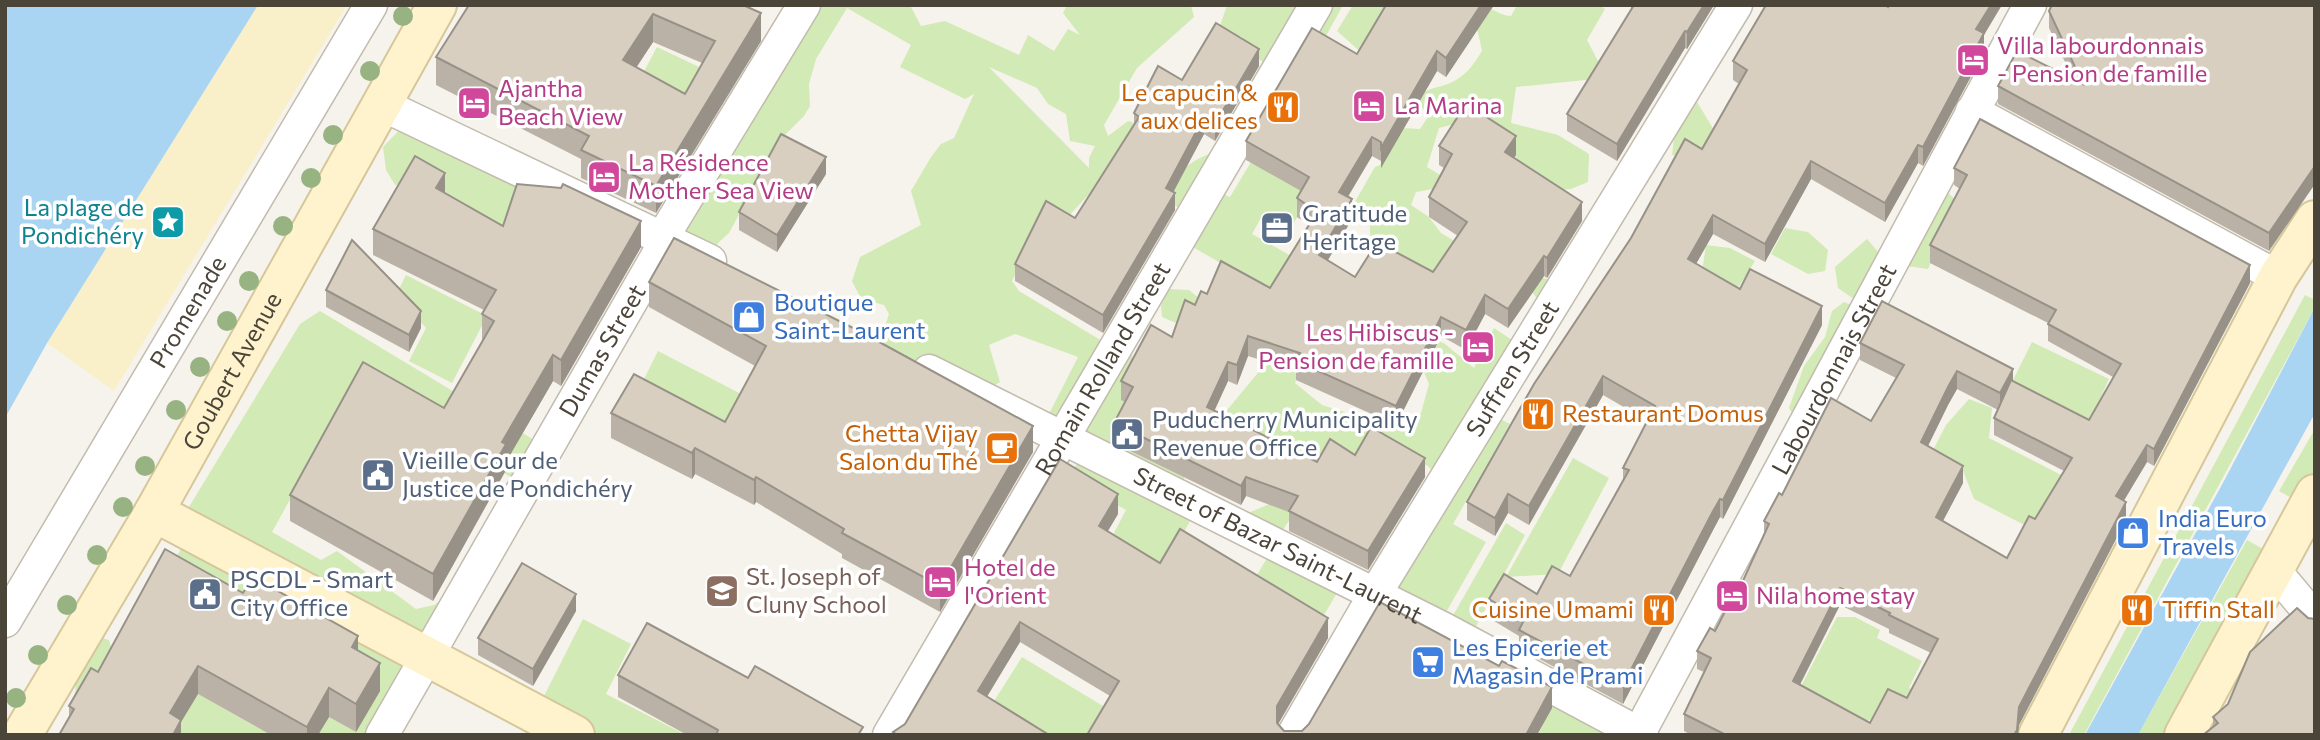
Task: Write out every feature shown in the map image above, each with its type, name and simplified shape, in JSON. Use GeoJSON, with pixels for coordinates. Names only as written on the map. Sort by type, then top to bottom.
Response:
{"type":"FeatureCollection","features":[{"type":"Feature","properties":{"kind":"street","name":"Promenade"},"geometry":{"type":"LineString","coordinates":[[5,621],[371,5]]}},
{"type":"Feature","properties":{"kind":"street","name":"Goubert Avenue"},"geometry":{"type":"LineString","coordinates":[[22,735],[154,512],[437,5]]}},
{"type":"Feature","properties":{"kind":"street","name":"Dumas Street"},"geometry":{"type":"LineString","coordinates":[[382,735],[667,239],[667,230],[804,5]]}},
{"type":"Feature","properties":{"kind":"street","name":"Romain Rolland Street"},"geometry":{"type":"LineString","coordinates":[[889,735],[1316,5]]}},
{"type":"Feature","properties":{"kind":"street","name":"Suffren Street"},"geometry":{"type":"LineString","coordinates":[[1293,735],[1375,594],[1735,5]]}},
{"type":"Feature","properties":{"kind":"street","name":"Labourdonnais Street"},"geometry":{"type":"LineString","coordinates":[[1640,734],[2029,5]]}},
{"type":"Feature","properties":{"kind":"street"},"geometry":{"type":"LineString","coordinates":[[383,105],[735,273]]}},
{"type":"Feature","properties":{"kind":"street"},"geometry":{"type":"LineString","coordinates":[[1972,111],[2278,277]]}},
{"type":"Feature","properties":{"kind":"street"},"geometry":{"type":"LineString","coordinates":[[2038,735],[2278,277],[2314,223]]}},
{"type":"Feature","properties":{"kind":"street","name":"Street of Bazar Saint-Laurent"},"geometry":{"type":"LineString","coordinates":[[903,358],[1375,594],[1640,734]]}},
{"type":"Feature","properties":{"kind":"street"},"geometry":{"type":"LineString","coordinates":[[2184,735],[2315,494]]}},
{"type":"Feature","properties":{"kind":"street"},"geometry":{"type":"LineString","coordinates":[[154,512],[575,735]]}},
{"type":"Feature","properties":{"kind":"street"},"geometry":{"type":"LineString","coordinates":[[2274,570],[2315,619]]}},
{"type":"Feature","properties":{"kind":"green space"},"geometry":{"type":"Polygon","coordinates":[[[804,5],[910,5],[921,26],[945,21],[1019,55],[1028,35],[1054,51],[1068,29],[1080,35],[1063,13],[1067,5],[1191,5],[1194,17],[1137,68],[1104,125],[1108,136],[1128,121],[1141,125],[1101,181],[1066,219],[1038,228],[1012,281],[1019,291],[1107,344],[1058,428],[1049,414],[1078,357],[1015,334],[989,345],[1000,382],[983,392],[879,344],[889,314],[884,305],[861,299],[852,281],[860,257],[921,225],[911,191],[941,144],[954,138],[974,94],[965,99],[900,67],[911,45],[847,8],[816,59],[809,84],[810,106],[804,116],[778,142],[729,233],[718,243],[711,261],[613,241],[504,229],[410,182],[395,185],[386,170],[383,147],[411,118],[666,239],[804,5]],[[989,67],[1089,168],[1089,158],[1095,146],[1070,141],[1066,114],[1048,104],[1037,88],[989,67]]]}},
{"type":"Feature","properties":{"kind":"green space"},"geometry":{"type":"Polygon","coordinates":[[[1227,5],[1286,5],[1312,11],[1316,5],[1343,5],[1326,36],[1307,40],[1278,71],[1255,57],[1242,37],[1219,29],[1227,5]]]}},
{"type":"Feature","properties":{"kind":"green space"},"geometry":{"type":"Polygon","coordinates":[[[1353,5],[1390,5],[1363,54],[1337,31],[1353,5]]]}},
{"type":"Feature","properties":{"kind":"green space"},"geometry":{"type":"Polygon","coordinates":[[[1472,5],[1511,16],[1517,5],[1600,5],[1605,9],[1587,40],[1599,63],[1595,79],[1516,87],[1511,123],[1558,135],[1589,154],[1588,182],[1571,189],[1544,192],[1512,152],[1474,119],[1439,128],[1427,167],[1442,176],[1433,189],[1416,192],[1411,205],[1429,217],[1441,233],[1463,246],[1549,280],[1559,269],[1548,312],[1527,286],[1465,257],[1442,258],[1430,282],[1393,251],[1371,243],[1369,217],[1352,207],[1375,167],[1384,163],[1401,128],[1420,129],[1428,117],[1416,99],[1429,90],[1450,83],[1465,74],[1482,51],[1472,5]]]}},
{"type":"Feature","properties":{"kind":"green space"},"geometry":{"type":"Polygon","coordinates":[[[657,47],[712,73],[687,127],[641,77],[657,47]]]}},
{"type":"Feature","properties":{"kind":"green space"},"geometry":{"type":"Polygon","coordinates":[[[1697,102],[1714,130],[1703,159],[1672,155],[1677,113],[1697,102]]]}},
{"type":"Feature","properties":{"kind":"green space"},"geometry":{"type":"Polygon","coordinates":[[[1209,154],[1219,163],[1187,213],[1163,198],[1182,171],[1209,154]]]}},
{"type":"Feature","properties":{"kind":"green space"},"geometry":{"type":"Polygon","coordinates":[[[1251,162],[1310,195],[1289,231],[1262,216],[1252,234],[1293,257],[1329,300],[1228,279],[1235,265],[1231,269],[1191,246],[1221,193],[1230,197],[1251,162]]]}},
{"type":"Feature","properties":{"kind":"green space"},"geometry":{"type":"Polygon","coordinates":[[[1938,184],[1957,201],[1928,269],[1899,265],[1938,184]]]}},
{"type":"Feature","properties":{"kind":"green space"},"geometry":{"type":"Polygon","coordinates":[[[1785,228],[1808,232],[1828,250],[1825,271],[1808,274],[1771,254],[1785,228]]]}},
{"type":"Feature","properties":{"kind":"green space"},"geometry":{"type":"Polygon","coordinates":[[[1867,239],[1884,259],[1861,304],[1838,288],[1835,267],[1867,239]]]}},
{"type":"Feature","properties":{"kind":"green space"},"geometry":{"type":"Polygon","coordinates":[[[1706,245],[1730,248],[1755,261],[1732,297],[1702,272],[1706,245]]]}},
{"type":"Feature","properties":{"kind":"green space"},"geometry":{"type":"Polygon","coordinates":[[[406,275],[487,316],[452,383],[409,361],[426,328],[396,295],[406,275]]]}},
{"type":"Feature","properties":{"kind":"green space"},"geometry":{"type":"Polygon","coordinates":[[[1167,289],[1189,290],[1206,304],[1176,323],[1162,317],[1161,306],[1167,289]]]}},
{"type":"Feature","properties":{"kind":"green space"},"geometry":{"type":"Polygon","coordinates":[[[2305,295],[2315,300],[2315,307],[2084,735],[2069,735],[2305,295]]]}},
{"type":"Feature","properties":{"kind":"green space"},"geometry":{"type":"Polygon","coordinates":[[[1844,302],[1861,309],[1799,426],[1789,408],[1804,366],[1825,337],[1832,311],[1844,302]]]}},
{"type":"Feature","properties":{"kind":"green space"},"geometry":{"type":"Polygon","coordinates":[[[320,311],[549,449],[527,487],[363,388],[318,449],[272,532],[321,560],[337,551],[416,609],[434,605],[447,597],[372,735],[318,735],[329,717],[356,732],[165,577],[187,538],[175,530],[300,324],[320,311]]]}},
{"type":"Feature","properties":{"kind":"green space"},"geometry":{"type":"Polygon","coordinates":[[[1389,313],[1445,344],[1474,368],[1494,328],[1518,344],[1436,475],[1428,466],[1389,448],[1309,491],[1280,534],[1248,513],[1272,503],[1218,421],[1285,340],[1308,349],[1295,383],[1322,405],[1397,428],[1421,413],[1429,384],[1424,372],[1372,344],[1389,313]]]}},
{"type":"Feature","properties":{"kind":"green space"},"geometry":{"type":"Polygon","coordinates":[[[2032,342],[2109,379],[2087,427],[2012,382],[2032,342]]]}},
{"type":"Feature","properties":{"kind":"green space"},"geometry":{"type":"Polygon","coordinates":[[[658,351],[743,395],[721,437],[637,393],[658,351]]]}},
{"type":"Feature","properties":{"kind":"green space"},"geometry":{"type":"Polygon","coordinates":[[[1132,354],[1135,375],[1113,442],[1157,462],[1186,459],[1183,489],[1074,439],[1132,354]]]}},
{"type":"Feature","properties":{"kind":"green space"},"geometry":{"type":"Polygon","coordinates":[[[1969,399],[1992,408],[1989,438],[2063,476],[2034,530],[1974,499],[1963,471],[1931,454],[1946,425],[1969,399]]]}},
{"type":"Feature","properties":{"kind":"green space"},"geometry":{"type":"Polygon","coordinates":[[[1491,414],[1510,424],[1453,524],[1486,542],[1445,614],[1395,586],[1491,414]]]}},
{"type":"Feature","properties":{"kind":"green space"},"geometry":{"type":"Polygon","coordinates":[[[2315,429],[2315,481],[2302,504],[2279,491],[2315,429]]]}},
{"type":"Feature","properties":{"kind":"green space"},"geometry":{"type":"Polygon","coordinates":[[[1082,454],[1193,516],[1159,575],[1107,546],[1126,510],[1069,478],[1082,454]]]}},
{"type":"Feature","properties":{"kind":"green space"},"geometry":{"type":"Polygon","coordinates":[[[1573,458],[1609,478],[1558,574],[1506,577],[1573,458]]]}},
{"type":"Feature","properties":{"kind":"green space"},"geometry":{"type":"Polygon","coordinates":[[[1506,523],[1525,535],[1473,632],[1451,619],[1506,523]]]}},
{"type":"Feature","properties":{"kind":"green space"},"geometry":{"type":"Polygon","coordinates":[[[2247,540],[2279,558],[2180,735],[2138,735],[2247,540]]]}},
{"type":"Feature","properties":{"kind":"green space"},"geometry":{"type":"Polygon","coordinates":[[[1273,548],[1340,588],[1315,630],[1248,590],[1273,548]]]}},
{"type":"Feature","properties":{"kind":"green space"},"geometry":{"type":"Polygon","coordinates":[[[1837,617],[1855,617],[1880,630],[1877,638],[1922,661],[1909,688],[1933,701],[1924,718],[1883,697],[1871,719],[1861,724],[1798,692],[1837,617]]]}},
{"type":"Feature","properties":{"kind":"green space"},"geometry":{"type":"Polygon","coordinates":[[[583,619],[631,644],[606,694],[686,735],[600,735],[540,704],[583,619]]]}},
{"type":"Feature","properties":{"kind":"green space"},"geometry":{"type":"Polygon","coordinates":[[[94,636],[109,640],[112,650],[193,702],[198,694],[271,735],[158,735],[75,699],[76,677],[94,636]]]}},
{"type":"Feature","properties":{"kind":"green space"},"geometry":{"type":"Polygon","coordinates":[[[1022,657],[1108,709],[1093,735],[1031,735],[989,709],[1022,657]]]}},
{"type":"Feature","properties":{"kind":"green space"},"geometry":{"type":"Polygon","coordinates":[[[1552,706],[1608,735],[1538,735],[1552,706]]]}},
{"type":"Feature","properties":{"kind":"sand","name":"La plage de Pondichéry"},"geometry":{"type":"Polygon","coordinates":[[[258,5],[347,5],[114,391],[47,343],[258,5]]]}},
{"type":"Feature","properties":{"kind":"water"},"geometry":{"type":"Polygon","coordinates":[[[5,5],[258,5],[47,343],[5,418],[5,5]]]}},
{"type":"Feature","properties":{"kind":"water"},"geometry":{"type":"Polygon","coordinates":[[[2315,307],[2315,413],[2138,735],[2085,735],[2224,481],[2315,307]]]}},
{"type":"Feature","properties":{"kind":"building"},"geometry":{"type":"Polygon","coordinates":[[[469,5],[743,5],[761,13],[656,186],[581,150],[589,136],[436,57],[469,5]],[[653,14],[623,60],[685,94],[715,41],[653,14]]]}},
{"type":"Feature","properties":{"kind":"building"},"geometry":{"type":"Polygon","coordinates":[[[1386,5],[1481,5],[1446,58],[1437,51],[1381,148],[1381,142],[1372,137],[1339,192],[1352,199],[1319,255],[1355,277],[1377,242],[1433,272],[1467,222],[1429,197],[1452,154],[1439,146],[1466,104],[1516,136],[1505,152],[1582,202],[1547,258],[1544,256],[1508,309],[1485,295],[1466,330],[1441,317],[1396,406],[1296,361],[1300,353],[1248,336],[1237,365],[1228,362],[1207,407],[1317,462],[1330,439],[1355,455],[1371,427],[1425,458],[1368,551],[1289,511],[1298,496],[1246,477],[1241,486],[1114,423],[1133,387],[1121,381],[1151,325],[1172,337],[1185,300],[1195,305],[1201,291],[1207,294],[1221,261],[1270,288],[1317,212],[1297,198],[1309,177],[1246,141],[1312,28],[1357,54],[1386,5]]]}},
{"type":"Feature","properties":{"kind":"building"},"geometry":{"type":"Polygon","coordinates":[[[1634,5],[1704,5],[1687,32],[1685,31],[1617,144],[1567,114],[1634,5]]]}},
{"type":"Feature","properties":{"kind":"building"},"geometry":{"type":"Polygon","coordinates":[[[1766,5],[1991,5],[1976,29],[1984,33],[1923,147],[1918,145],[1885,203],[1811,161],[1765,244],[1713,215],[1688,259],[1740,289],[1750,269],[1822,306],[1723,500],[1720,499],[1712,513],[1623,685],[1519,630],[1524,620],[1489,599],[1504,574],[1537,594],[1552,566],[1570,576],[1629,470],[1623,468],[1655,406],[1603,376],[1529,506],[1508,494],[1495,518],[1467,502],[1534,384],[1631,238],[1685,139],[1702,149],[1747,70],[1733,61],[1766,5]]]}},
{"type":"Feature","properties":{"kind":"building"},"geometry":{"type":"Polygon","coordinates":[[[2052,5],[2315,5],[2315,166],[2269,233],[1998,86],[2017,51],[2083,84],[2049,11],[2052,5]]]}},
{"type":"Feature","properties":{"kind":"building"},"geometry":{"type":"Polygon","coordinates":[[[1216,23],[1259,49],[1215,124],[1204,117],[1166,188],[1175,193],[1103,315],[1015,264],[1046,201],[1075,218],[1139,117],[1134,113],[1158,66],[1182,80],[1216,23]]]}},
{"type":"Feature","properties":{"kind":"building"},"geometry":{"type":"Polygon","coordinates":[[[1980,119],[2250,265],[2154,449],[2147,445],[2116,496],[2126,502],[2019,707],[2014,735],[1726,735],[1684,714],[1711,658],[1697,651],[1710,628],[1715,631],[1734,594],[1736,596],[1769,524],[1764,521],[1779,493],[1782,495],[1831,398],[1871,421],[1904,365],[1860,343],[1882,301],[2013,369],[2000,393],[1957,371],[1921,442],[1963,466],[1936,517],[2007,558],[2029,516],[2035,519],[2072,458],[1994,418],[2011,380],[2089,420],[2121,364],[2048,324],[2056,310],[1930,245],[1967,175],[1954,168],[1980,119]],[[1840,588],[1793,681],[1870,723],[1888,689],[1907,698],[1938,639],[1889,615],[1890,613],[1840,588]]]}},
{"type":"Feature","properties":{"kind":"building"},"geometry":{"type":"Polygon","coordinates":[[[781,134],[826,157],[777,235],[739,212],[781,134]]]}},
{"type":"Feature","properties":{"kind":"building"},"geometry":{"type":"Polygon","coordinates":[[[415,156],[445,173],[436,188],[503,226],[517,184],[561,188],[563,184],[641,221],[561,360],[553,355],[502,442],[506,444],[433,574],[290,495],[363,362],[444,408],[494,321],[482,314],[496,290],[373,229],[415,156]]]}},
{"type":"Feature","properties":{"kind":"building"},"geometry":{"type":"Polygon","coordinates":[[[674,238],[861,332],[1033,426],[940,586],[842,533],[844,529],[756,477],[754,480],[695,448],[692,453],[611,413],[634,374],[725,422],[766,346],[649,282],[674,238]]]}},
{"type":"Feature","properties":{"kind":"building"},"geometry":{"type":"Polygon","coordinates":[[[352,240],[421,311],[409,335],[326,290],[352,240]]]}},
{"type":"Feature","properties":{"kind":"building"},"geometry":{"type":"Polygon","coordinates":[[[1060,459],[1118,494],[1099,526],[1160,563],[1180,529],[1328,618],[1277,706],[1277,723],[1284,731],[1302,731],[1309,724],[1380,602],[1499,666],[1502,661],[1552,687],[1526,735],[1087,735],[1119,681],[1020,622],[978,691],[1049,735],[897,735],[893,732],[905,724],[1060,459]]]}},
{"type":"Feature","properties":{"kind":"building"},"geometry":{"type":"Polygon","coordinates":[[[165,549],[243,593],[253,577],[358,636],[352,647],[380,663],[356,704],[329,688],[307,727],[198,666],[170,713],[181,720],[173,735],[59,735],[74,709],[69,706],[91,668],[98,672],[165,549]]]}},
{"type":"Feature","properties":{"kind":"building"},"geometry":{"type":"Polygon","coordinates":[[[522,563],[576,594],[533,669],[478,638],[522,563]]]}},
{"type":"Feature","properties":{"kind":"building"},"geometry":{"type":"Polygon","coordinates":[[[2297,608],[2308,618],[2315,619],[2315,735],[2203,735],[2218,723],[2213,717],[2228,704],[2250,652],[2297,608]]]}},
{"type":"Feature","properties":{"kind":"building"},"geometry":{"type":"Polygon","coordinates":[[[647,623],[748,678],[755,666],[863,727],[858,735],[716,735],[718,730],[618,675],[647,623]]]}},
{"type":"Feature","properties":{"kind":"place","name":"Villa labourdonnais - Pension de famille"},"geometry":{"type":"Point","coordinates":[1973,60]}},
{"type":"Feature","properties":{"kind":"place","name":"Ajantha Beach View"},"geometry":{"type":"Point","coordinates":[474,103]}},
{"type":"Feature","properties":{"kind":"place","name":"La Marina"},"geometry":{"type":"Point","coordinates":[1369,106]}},
{"type":"Feature","properties":{"kind":"place","name":"Le capucin & aux delices"},"geometry":{"type":"Point","coordinates":[1283,107]}},
{"type":"Feature","properties":{"kind":"place","name":"La Résidence Mother Sea View"},"geometry":{"type":"Point","coordinates":[604,177]}},
{"type":"Feature","properties":{"kind":"place","name":"La plage de Pondichéry"},"geometry":{"type":"Point","coordinates":[168,222]}},
{"type":"Feature","properties":{"kind":"place","name":"Gratitude Heritage"},"geometry":{"type":"Point","coordinates":[1277,228]}},
{"type":"Feature","properties":{"kind":"place","name":"Boutique Saint-Laurent"},"geometry":{"type":"Point","coordinates":[749,317]}},
{"type":"Feature","properties":{"kind":"place","name":"Les Hibiscus - Pension de famille"},"geometry":{"type":"Point","coordinates":[1478,347]}},
{"type":"Feature","properties":{"kind":"place","name":"Restaurant Domus"},"geometry":{"type":"Point","coordinates":[1538,414]}},
{"type":"Feature","properties":{"kind":"place","name":"Puducherry Municipality Revenue Office"},"geometry":{"type":"Point","coordinates":[1127,434]}},
{"type":"Feature","properties":{"kind":"place","name":"Chetta Vijay Salon du Thé"},"geometry":{"type":"Point","coordinates":[1002,448]}},
{"type":"Feature","properties":{"kind":"place","name":"Vieille Cour de Justice de Pondichéry"},"geometry":{"type":"Point","coordinates":[378,475]}},
{"type":"Feature","properties":{"kind":"place","name":"India Euro Travels"},"geometry":{"type":"Point","coordinates":[2133,533]}},
{"type":"Feature","properties":{"kind":"place","name":"Hotel de l'Orient"},"geometry":{"type":"Point","coordinates":[940,582]}},
{"type":"Feature","properties":{"kind":"place","name":"St. Joseph of Cluny School"},"geometry":{"type":"Point","coordinates":[722,591]}},
{"type":"Feature","properties":{"kind":"place","name":"PSCDL - Smart City Office"},"geometry":{"type":"Point","coordinates":[205,594]}},
{"type":"Feature","properties":{"kind":"place","name":"Nila home stay"},"geometry":{"type":"Point","coordinates":[1732,596]}},
{"type":"Feature","properties":{"kind":"place","name":"Cuisine Umami"},"geometry":{"type":"Point","coordinates":[1659,610]}},
{"type":"Feature","properties":{"kind":"place","name":"Tiffin Stall"},"geometry":{"type":"Point","coordinates":[2137,610]}},
{"type":"Feature","properties":{"kind":"place","name":"Les Epicerie et Magasin de Prami"},"geometry":{"type":"Point","coordinates":[1428,662]}}]}
